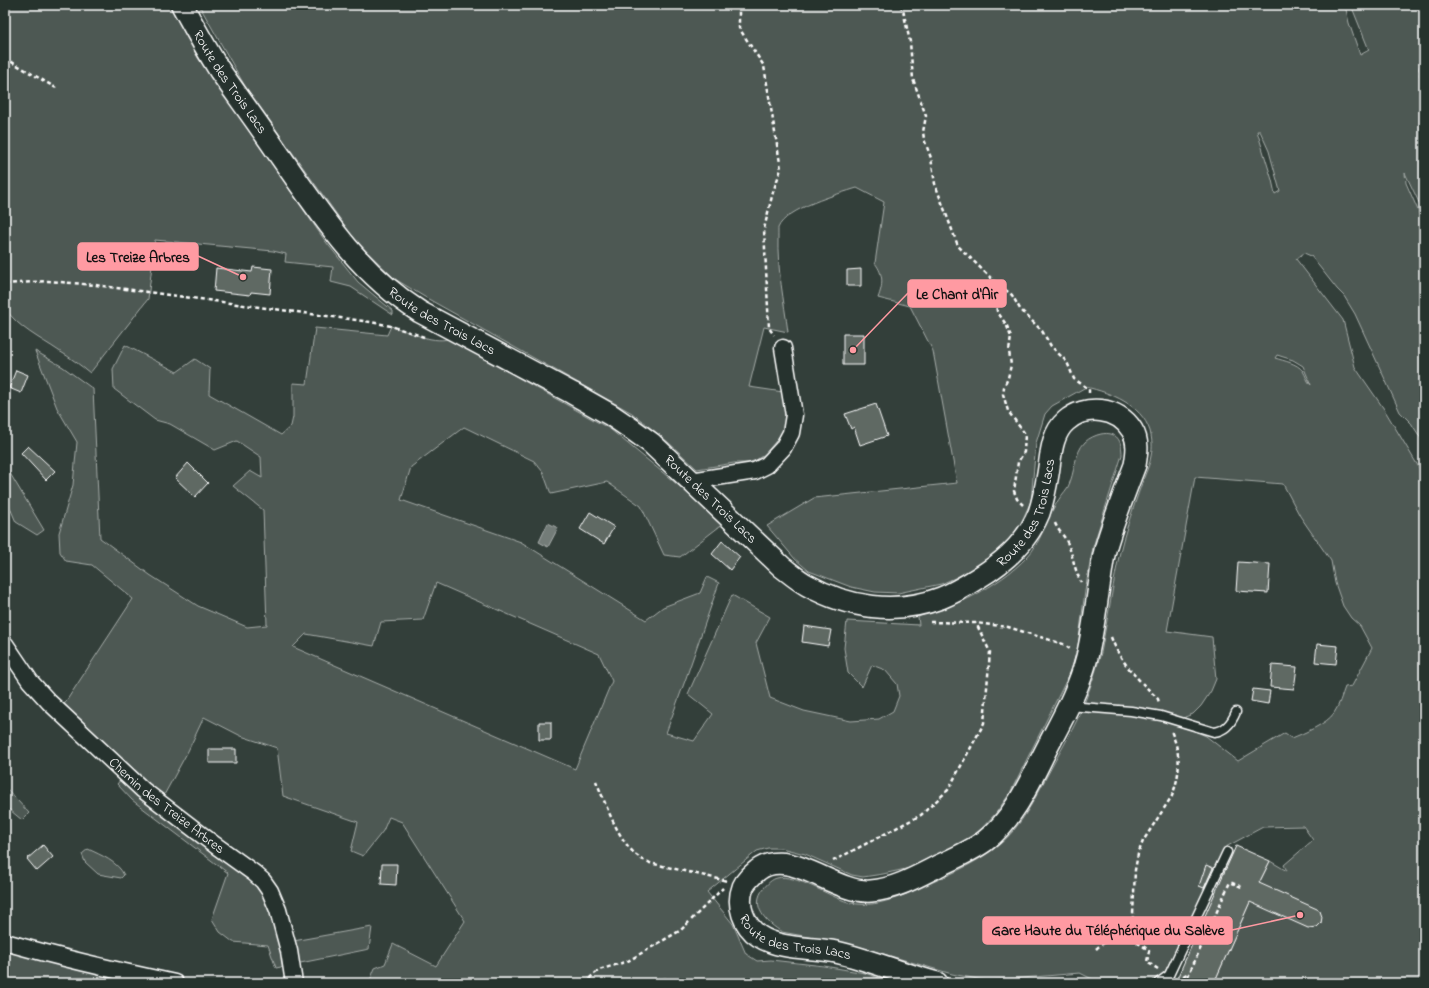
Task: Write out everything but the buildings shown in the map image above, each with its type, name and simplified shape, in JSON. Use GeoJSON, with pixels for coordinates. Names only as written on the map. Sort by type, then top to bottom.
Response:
{"type":"FeatureCollection","features":[{"type":"Feature","properties":{"kind":"street","name":"Route des Trois Lacs"},"geometry":{"type":"LineString","coordinates":[[182,5],[220,70],[321,214],[345,246],[371,275],[402,301],[420,312],[572,393],[634,430],[651,444],[782,567],[822,593],[869,607],[887,608],[916,605],[942,598],[1000,565],[1017,549],[1039,512],[1048,476],[1053,444],[1057,434],[1061,426],[1072,416],[1077,413],[1091,410],[1108,411],[1124,420],[1132,430],[1137,444],[1135,465],[1106,545],[1086,660],[1078,685],[1069,706],[1025,791],[1012,812],[994,834],[976,847],[911,879],[893,887],[879,890],[863,891],[850,889],[789,864],[775,863],[761,868],[750,877],[743,887],[741,906],[745,920],[755,933],[771,942],[834,951],[871,961],[938,983]]}},
{"type":"Feature","properties":{"kind":"street"},"geometry":{"type":"LineString","coordinates":[[690,481],[755,471],[767,465],[783,448],[791,433],[794,415],[783,348]]}},
{"type":"Feature","properties":{"kind":"street","name":"Chemin des Treize Arbres"},"geometry":{"type":"LineString","coordinates":[[5,644],[30,681],[50,702],[143,790],[263,881],[270,891],[278,910],[289,951],[294,983]]}},
{"type":"Feature","properties":{"kind":"street"},"geometry":{"type":"LineString","coordinates":[[5,942],[113,970],[175,983]]}},
{"type":"Feature","properties":{"kind":"lane"},"geometry":{"type":"LineString","coordinates":[[1069,706],[1131,711],[1161,716],[1214,732],[1219,732],[1227,727],[1236,712]]}},
{"type":"Feature","properties":{"kind":"lane"},"geometry":{"type":"LineString","coordinates":[[1158,983],[1169,975],[1227,852]]}},
{"type":"Feature","properties":{"kind":"path"},"geometry":{"type":"LineString","coordinates":[[741,5],[739,11],[740,28],[764,66],[781,169],[773,192],[764,229],[769,328],[783,348]]}},
{"type":"Feature","properties":{"kind":"path"},"geometry":{"type":"LineString","coordinates":[[900,5],[910,42],[913,79],[926,116],[923,132],[924,140],[932,158],[935,184],[958,246],[1012,296],[1020,310],[1042,331],[1050,346],[1067,362],[1074,379],[1089,389],[1091,410]]}},
{"type":"Feature","properties":{"kind":"path"},"geometry":{"type":"LineString","coordinates":[[1418,5],[1424,18]]}},
{"type":"Feature","properties":{"kind":"path"},"geometry":{"type":"LineString","coordinates":[[1424,53],[1420,61],[1422,78],[1424,82]]}},
{"type":"Feature","properties":{"kind":"path"},"geometry":{"type":"LineString","coordinates":[[5,58],[56,88]]}},
{"type":"Feature","properties":{"kind":"path"},"geometry":{"type":"LineString","coordinates":[[993,280],[997,311],[1007,326],[1011,337],[1009,351],[1012,365],[1004,387],[1004,394],[1008,411],[1025,434],[1024,452],[1018,462],[1014,491],[1017,499],[1028,509],[1046,513],[1055,521],[1058,530],[1066,540],[1078,576],[1096,608]]}},
{"type":"Feature","properties":{"kind":"path"},"geometry":{"type":"LineString","coordinates":[[5,284],[48,282],[110,287],[371,322],[391,326],[431,339]]}},
{"type":"Feature","properties":{"kind":"path"},"geometry":{"type":"LineString","coordinates":[[926,622],[976,623],[1008,627],[1063,644],[1086,660]]}},
{"type":"Feature","properties":{"kind":"path"},"geometry":{"type":"LineString","coordinates":[[811,872],[921,815],[948,790],[984,723],[990,652],[976,623]]}},
{"type":"Feature","properties":{"kind":"path"},"geometry":{"type":"LineString","coordinates":[[1110,636],[1115,649],[1128,669],[1158,699],[1161,716],[1170,728],[1178,749],[1180,766],[1176,787],[1172,796],[1143,842],[1138,854],[1135,870],[1132,931],[1135,941],[1147,948],[1149,951],[1147,962],[1169,975]]}},
{"type":"Feature","properties":{"kind":"path"},"geometry":{"type":"LineString","coordinates":[[584,983],[599,970],[628,961],[680,930],[719,893],[729,881],[650,863],[639,858],[626,843],[616,827],[596,781]]}},
{"type":"Feature","properties":{"kind":"path"},"geometry":{"type":"LineString","coordinates":[[1185,983],[1230,882],[1244,888]]}},
{"type":"Feature","properties":{"kind":"path"},"geometry":{"type":"LineString","coordinates":[[1096,950],[1102,943],[1111,939],[1133,938]]}},
{"type":"Feature","properties":{"kind":"path"},"geometry":{"type":"LineString","coordinates":[[635,983],[665,979],[701,983]]}},
{"type":"Feature","properties":{"kind":"shaded area"},"geometry":{"type":"Polygon","coordinates":[[[5,5],[169,5],[198,58],[326,242],[358,282],[393,311],[393,315],[351,287],[331,282],[333,267],[285,262],[286,254],[273,251],[155,240],[148,299],[90,373],[71,358],[23,327],[5,308],[5,5]]]}},
{"type":"Feature","properties":{"kind":"shaded area"},"geometry":{"type":"Polygon","coordinates":[[[199,5],[1345,5],[1349,23],[1360,55],[1369,50],[1351,5],[1424,5],[1424,213],[1405,173],[1406,183],[1424,224],[1424,443],[1411,423],[1400,412],[1355,314],[1344,296],[1311,256],[1304,253],[1296,259],[1343,320],[1355,367],[1384,409],[1424,476],[1424,983],[1214,983],[1270,861],[1287,871],[1284,865],[1313,840],[1303,826],[1263,827],[1224,848],[1193,917],[1159,983],[1100,983],[1080,973],[988,981],[952,974],[853,945],[782,932],[776,928],[762,913],[758,901],[764,888],[777,878],[784,877],[802,882],[852,903],[878,903],[913,892],[975,861],[999,845],[1020,822],[1074,727],[1097,668],[1102,650],[1115,574],[1123,540],[1149,465],[1152,440],[1146,422],[1140,414],[1124,401],[1115,396],[1086,387],[1052,406],[1045,414],[1036,443],[1031,501],[1021,523],[1000,549],[978,565],[941,584],[898,593],[875,592],[851,587],[809,571],[795,559],[767,526],[814,498],[957,483],[933,351],[910,306],[878,298],[882,280],[878,267],[875,263],[884,202],[857,188],[802,208],[791,214],[778,228],[780,273],[788,332],[764,327],[749,387],[783,392],[785,423],[783,431],[765,454],[756,460],[748,463],[734,463],[697,469],[668,442],[632,413],[395,279],[357,242],[246,88],[199,5]],[[1257,131],[1275,194],[1280,191],[1269,151],[1260,131],[1257,131]],[[1277,355],[1275,358],[1300,368],[1311,385],[1303,366],[1293,360],[1277,355]],[[1195,477],[1167,631],[1212,637],[1216,679],[1211,691],[1201,706],[1193,714],[1185,717],[1185,727],[1206,736],[1238,761],[1285,733],[1292,738],[1315,728],[1331,717],[1336,710],[1345,687],[1352,686],[1372,648],[1360,626],[1351,618],[1343,606],[1335,583],[1331,561],[1300,516],[1283,484],[1195,477]]]}},
{"type":"Feature","properties":{"kind":"shaded area"},"geometry":{"type":"Polygon","coordinates":[[[391,326],[435,340],[449,339],[610,429],[724,523],[680,557],[664,555],[641,506],[607,482],[551,494],[543,472],[534,461],[464,427],[411,467],[401,500],[521,542],[646,620],[663,607],[700,593],[707,577],[719,583],[666,733],[694,741],[713,714],[688,694],[732,595],[770,617],[756,643],[770,698],[804,711],[851,721],[879,719],[893,711],[899,696],[897,684],[885,670],[872,665],[862,687],[848,673],[844,648],[847,621],[919,625],[918,617],[969,598],[995,583],[1021,563],[1036,545],[1052,511],[1068,487],[1077,457],[1085,442],[1088,439],[1106,433],[1118,438],[1121,445],[1122,455],[1093,547],[1085,591],[1078,646],[1071,671],[1010,793],[996,813],[973,836],[957,847],[910,868],[863,877],[852,875],[805,854],[781,848],[768,848],[757,851],[707,892],[733,924],[746,954],[757,961],[771,960],[824,966],[865,973],[893,983],[369,983],[375,968],[385,964],[393,944],[436,966],[465,921],[402,822],[389,817],[383,831],[363,856],[351,851],[358,822],[283,796],[277,748],[241,736],[204,717],[188,751],[163,797],[74,714],[63,706],[133,599],[92,565],[66,561],[60,552],[59,533],[73,485],[77,442],[57,408],[35,351],[63,367],[93,389],[100,538],[150,575],[198,606],[247,627],[267,625],[263,510],[233,486],[250,471],[262,478],[261,457],[237,441],[215,450],[170,424],[155,420],[114,389],[113,369],[125,345],[177,372],[195,359],[210,369],[209,394],[281,435],[291,426],[293,417],[293,383],[307,384],[315,328],[387,335],[391,326]],[[436,583],[423,620],[381,622],[374,646],[306,634],[293,647],[575,769],[612,681],[599,654],[436,583]]]}},
{"type":"Feature","properties":{"kind":"shaded area"},"geometry":{"type":"Polygon","coordinates":[[[5,465],[44,530],[37,535],[16,522],[5,496],[5,465]]]}},
{"type":"Feature","properties":{"kind":"shaded area"},"geometry":{"type":"Polygon","coordinates":[[[548,523],[558,528],[548,547],[539,542],[548,523]]]}},
{"type":"Feature","properties":{"kind":"shaded area"},"geometry":{"type":"Polygon","coordinates":[[[122,778],[256,882],[269,900],[282,943],[372,927],[369,949],[276,968],[268,945],[233,942],[220,932],[212,919],[228,873],[132,800],[117,784],[122,778]]]}},
{"type":"Feature","properties":{"kind":"shaded area"},"geometry":{"type":"Polygon","coordinates":[[[5,787],[29,813],[22,820],[5,806],[5,787]]]}},
{"type":"Feature","properties":{"kind":"shaded area"},"geometry":{"type":"Polygon","coordinates":[[[88,849],[104,856],[118,866],[124,875],[121,878],[98,874],[85,862],[82,854],[88,849]]]}},
{"type":"Feature","properties":{"kind":"shaded area"},"geometry":{"type":"Polygon","coordinates":[[[5,949],[150,983],[5,983],[5,949]]]}},
{"type":"Feature","properties":{"kind":"place","name":"Les Treize Arbres"},"geometry":{"type":"Point","coordinates":[243,277]}},
{"type":"Feature","properties":{"kind":"place","name":"Le Chant d'Air"},"geometry":{"type":"Point","coordinates":[853,350]}},
{"type":"Feature","properties":{"kind":"place","name":"Gare Haute du Téléphérique du Salève"},"geometry":{"type":"Point","coordinates":[1300,915]}}]}
